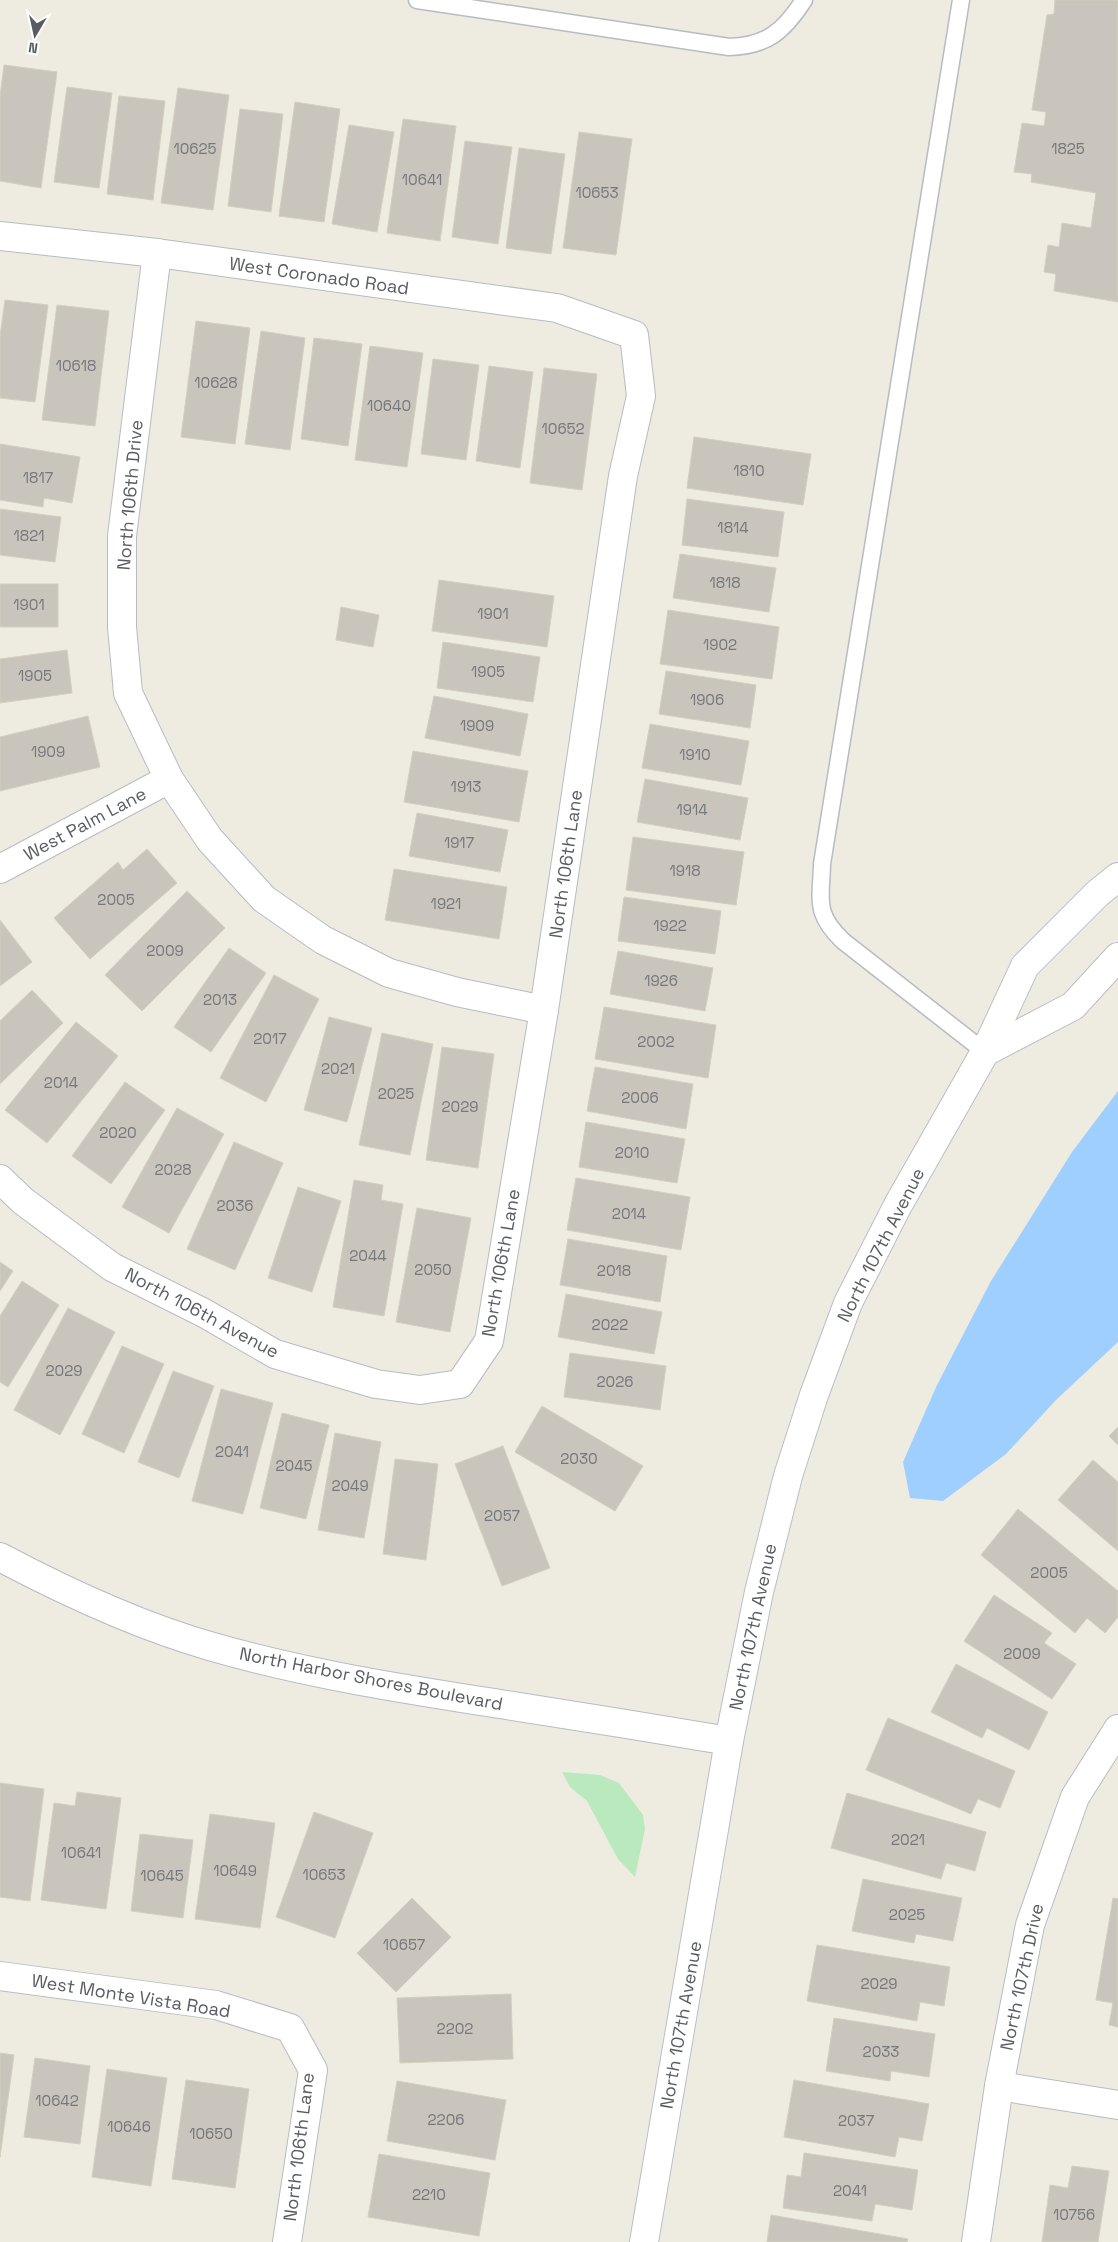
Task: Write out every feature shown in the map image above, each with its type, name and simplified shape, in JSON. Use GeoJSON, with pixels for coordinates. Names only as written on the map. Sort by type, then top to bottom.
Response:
{"type":"FeatureCollection","features":[{"type":"Feature","properties":{"kind":"street","name":"West Coronado Road"},"geometry":{"type":"LineString","coordinates":[[0,236],[157,253],[557,308],[634,335]]}},
{"type":"Feature","properties":{"kind":"street","name":"North 106th Drive"},"geometry":{"type":"LineString","coordinates":[[157,253],[122,536],[122,627],[128,694],[169,779],[210,840],[264,899],[323,940],[389,973],[457,992],[544,1010]]}},
{"type":"Feature","properties":{"kind":"street","name":"North 106th Lane"},"geometry":{"type":"LineString","coordinates":[[460,1384],[489,1341],[544,1010],[623,476],[641,396],[634,335]]}},
{"type":"Feature","properties":{"kind":"street","name":"West Palm Lane"},"geometry":{"type":"LineString","coordinates":[[0,869],[169,779]]}},
{"type":"Feature","properties":{"kind":"street","name":"North 107th Avenue"},"geometry":{"type":"LineString","coordinates":[[644,2242],[729,1741],[760,1592],[788,1476],[814,1395],[848,1303],[898,1205],[985,1052],[1026,966],[1108,885],[1118,860]]}},
{"type":"Feature","properties":{"kind":"street"},"geometry":{"type":"LineString","coordinates":[[985,1052],[1073,1006],[1118,957]]}},
{"type":"Feature","properties":{"kind":"street","name":"North 106th Avenue"},"geometry":{"type":"LineString","coordinates":[[0,1179],[23,1200],[112,1267],[204,1313],[275,1354],[376,1384],[420,1390],[460,1384]]}},
{"type":"Feature","properties":{"kind":"street","name":"North Harbor Shores Boulevard"},"geometry":{"type":"LineString","coordinates":[[0,1558],[154,1628],[212,1647],[274,1663],[428,1693],[729,1741]]}},
{"type":"Feature","properties":{"kind":"street","name":"North 107th Drive"},"geometry":{"type":"LineString","coordinates":[[976,2242],[1000,2086],[1030,1924],[1074,1797],[1118,1729]]}},
{"type":"Feature","properties":{"kind":"street","name":"West Monte Vista Road"},"geometry":{"type":"LineString","coordinates":[[0,1976],[216,2006],[290,2028]]}},
{"type":"Feature","properties":{"kind":"street","name":"North 106th Lane"},"geometry":{"type":"LineString","coordinates":[[287,2242],[313,2070],[290,2028]]}},
{"type":"Feature","properties":{"kind":"street"},"geometry":{"type":"LineString","coordinates":[[1000,2086],[1118,2105]]}},
{"type":"Feature","properties":{"kind":"lane"},"geometry":{"type":"LineString","coordinates":[[417,0],[729,47],[750,47],[774,35],[790,22],[804,0]]}},
{"type":"Feature","properties":{"kind":"lane"},"geometry":{"type":"LineString","coordinates":[[961,0],[822,864],[821,910],[828,927],[843,941],[985,1052]]}},
{"type":"Feature","properties":{"kind":"green space"},"geometry":{"type":"Polygon","coordinates":[[[562,1772],[600,1775],[619,1783],[643,1815],[645,1829],[635,1877],[618,1859],[587,1801],[570,1787],[562,1772]]]}},
{"type":"Feature","properties":{"kind":"water"},"geometry":{"type":"Polygon","coordinates":[[[1118,1091],[1118,1342],[1056,1400],[1006,1454],[943,1501],[910,1498],[903,1462],[937,1385],[991,1281],[1072,1152],[1118,1091]]]}},
{"type":"Feature","properties":{"kind":"building"},"geometry":{"type":"Polygon","coordinates":[[[1055,0],[1118,0],[1118,302],[1054,291],[1056,274],[1044,272],[1048,245],[1059,247],[1062,223],[1091,228],[1096,193],[1031,182],[1032,174],[1014,172],[1022,123],[1044,126],[1046,112],[1032,110],[1047,15],[1054,14],[1055,0]]]}},
{"type":"Feature","properties":{"kind":"building"},"geometry":{"type":"Polygon","coordinates":[[[4,65],[57,72],[41,188],[0,181],[0,96],[4,65]]]}},
{"type":"Feature","properties":{"kind":"building"},"geometry":{"type":"Polygon","coordinates":[[[67,87],[112,93],[99,188],[54,182],[67,87]]]}},
{"type":"Feature","properties":{"kind":"building"},"geometry":{"type":"Polygon","coordinates":[[[178,88],[229,95],[213,210],[161,203],[178,88]]]}},
{"type":"Feature","properties":{"kind":"building"},"geometry":{"type":"Polygon","coordinates":[[[119,96],[165,101],[153,200],[107,194],[119,96]]]}},
{"type":"Feature","properties":{"kind":"building"},"geometry":{"type":"Polygon","coordinates":[[[295,102],[340,109],[324,222],[279,216],[295,102]]]}},
{"type":"Feature","properties":{"kind":"building"},"geometry":{"type":"Polygon","coordinates":[[[240,109],[283,114],[271,212],[228,206],[240,109]]]}},
{"type":"Feature","properties":{"kind":"building"},"geometry":{"type":"Polygon","coordinates":[[[403,119],[456,126],[440,241],[387,233],[403,119]]]}},
{"type":"Feature","properties":{"kind":"building"},"geometry":{"type":"Polygon","coordinates":[[[349,125],[394,132],[377,232],[332,224],[349,125]]]}},
{"type":"Feature","properties":{"kind":"building"},"geometry":{"type":"Polygon","coordinates":[[[579,132],[632,139],[616,255],[563,248],[579,132]]]}},
{"type":"Feature","properties":{"kind":"building"},"geometry":{"type":"Polygon","coordinates":[[[465,141],[512,147],[498,244],[452,237],[465,141]]]}},
{"type":"Feature","properties":{"kind":"building"},"geometry":{"type":"Polygon","coordinates":[[[519,148],[565,154],[551,254],[506,248],[519,148]]]}},
{"type":"Feature","properties":{"kind":"building"},"geometry":{"type":"Polygon","coordinates":[[[5,300],[48,305],[35,402],[0,398],[0,336],[5,300]]]}},
{"type":"Feature","properties":{"kind":"building"},"geometry":{"type":"Polygon","coordinates":[[[57,305],[109,311],[95,426],[42,420],[57,305]]]}},
{"type":"Feature","properties":{"kind":"building"},"geometry":{"type":"Polygon","coordinates":[[[196,321],[250,328],[235,444],[181,437],[196,321]]]}},
{"type":"Feature","properties":{"kind":"building"},"geometry":{"type":"Polygon","coordinates":[[[261,331],[305,338],[290,450],[245,444],[261,331]]]}},
{"type":"Feature","properties":{"kind":"building"},"geometry":{"type":"Polygon","coordinates":[[[314,338],[362,344],[348,446],[301,439],[314,338]]]}},
{"type":"Feature","properties":{"kind":"building"},"geometry":{"type":"Polygon","coordinates":[[[370,346],[423,353],[407,467],[355,460],[370,346]]]}},
{"type":"Feature","properties":{"kind":"building"},"geometry":{"type":"Polygon","coordinates":[[[433,359],[479,365],[466,460],[421,454],[433,359]]]}},
{"type":"Feature","properties":{"kind":"building"},"geometry":{"type":"Polygon","coordinates":[[[489,366],[533,372],[520,468],[476,461],[489,366]]]}},
{"type":"Feature","properties":{"kind":"building"},"geometry":{"type":"Polygon","coordinates":[[[544,368],[597,374],[582,490],[530,483],[544,368]]]}},
{"type":"Feature","properties":{"kind":"building"},"geometry":{"type":"Polygon","coordinates":[[[694,437],[811,454],[803,505],[687,488],[694,437]]]}},
{"type":"Feature","properties":{"kind":"building"},"geometry":{"type":"Polygon","coordinates":[[[0,444],[80,457],[72,503],[44,498],[43,507],[0,500],[0,444]]]}},
{"type":"Feature","properties":{"kind":"building"},"geometry":{"type":"Polygon","coordinates":[[[687,499],[784,512],[778,557],[682,545],[687,499]]]}},
{"type":"Feature","properties":{"kind":"building"},"geometry":{"type":"Polygon","coordinates":[[[0,509],[61,517],[55,562],[0,555],[0,509]]]}},
{"type":"Feature","properties":{"kind":"building"},"geometry":{"type":"Polygon","coordinates":[[[680,554],[776,568],[769,612],[673,598],[680,554]]]}},
{"type":"Feature","properties":{"kind":"building"},"geometry":{"type":"Polygon","coordinates":[[[439,580],[554,596],[547,647],[432,631],[439,580]]]}},
{"type":"Feature","properties":{"kind":"building"},"geometry":{"type":"Polygon","coordinates":[[[0,584],[58,584],[58,627],[0,627],[0,584]]]}},
{"type":"Feature","properties":{"kind":"building"},"geometry":{"type":"Polygon","coordinates":[[[341,607],[379,615],[373,647],[336,640],[341,607]]]}},
{"type":"Feature","properties":{"kind":"building"},"geometry":{"type":"Polygon","coordinates":[[[668,610],[779,627],[772,679],[660,664],[668,610]]]}},
{"type":"Feature","properties":{"kind":"building"},"geometry":{"type":"Polygon","coordinates":[[[443,642],[540,657],[533,702],[437,688],[443,642]]]}},
{"type":"Feature","properties":{"kind":"building"},"geometry":{"type":"Polygon","coordinates":[[[67,650],[72,693],[0,703],[0,659],[67,650]]]}},
{"type":"Feature","properties":{"kind":"building"},"geometry":{"type":"Polygon","coordinates":[[[666,671],[756,685],[750,728],[659,714],[666,671]]]}},
{"type":"Feature","properties":{"kind":"building"},"geometry":{"type":"Polygon","coordinates":[[[434,696],[528,714],[520,756],[425,738],[434,696]]]}},
{"type":"Feature","properties":{"kind":"building"},"geometry":{"type":"Polygon","coordinates":[[[88,716],[100,767],[0,791],[0,737],[88,716]]]}},
{"type":"Feature","properties":{"kind":"building"},"geometry":{"type":"Polygon","coordinates":[[[650,724],[749,741],[741,785],[642,768],[650,724]]]}},
{"type":"Feature","properties":{"kind":"building"},"geometry":{"type":"Polygon","coordinates":[[[413,751],[528,771],[519,822],[404,802],[413,751]]]}},
{"type":"Feature","properties":{"kind":"building"},"geometry":{"type":"Polygon","coordinates":[[[645,779],[748,798],[740,840],[637,822],[645,779]]]}},
{"type":"Feature","properties":{"kind":"building"},"geometry":{"type":"Polygon","coordinates":[[[417,813],[508,830],[500,872],[409,856],[417,813]]]}},
{"type":"Feature","properties":{"kind":"building"},"geometry":{"type":"Polygon","coordinates":[[[633,837],[744,852],[736,905],[626,890],[633,837]]]}},
{"type":"Feature","properties":{"kind":"building"},"geometry":{"type":"Polygon","coordinates":[[[147,849],[177,883],[90,959],[54,918],[118,862],[123,870],[147,849]]]}},
{"type":"Feature","properties":{"kind":"building"},"geometry":{"type":"Polygon","coordinates":[[[394,869],[507,887],[499,939],[385,920],[394,869]]]}},
{"type":"Feature","properties":{"kind":"building"},"geometry":{"type":"Polygon","coordinates":[[[187,891],[225,928],[142,1011],[105,975],[187,891]]]}},
{"type":"Feature","properties":{"kind":"building"},"geometry":{"type":"Polygon","coordinates":[[[624,897],[721,911],[715,954],[618,941],[624,897]]]}},
{"type":"Feature","properties":{"kind":"building"},"geometry":{"type":"Polygon","coordinates":[[[0,920],[32,962],[0,986],[0,920]]]}},
{"type":"Feature","properties":{"kind":"building"},"geometry":{"type":"Polygon","coordinates":[[[229,948],[266,973],[211,1052],[174,1027],[229,948]]]}},
{"type":"Feature","properties":{"kind":"building"},"geometry":{"type":"Polygon","coordinates":[[[618,951],[713,968],[705,1011],[610,994],[618,951]]]}},
{"type":"Feature","properties":{"kind":"building"},"geometry":{"type":"Polygon","coordinates":[[[274,975],[319,999],[266,1102],[220,1078],[274,975]]]}},
{"type":"Feature","properties":{"kind":"building"},"geometry":{"type":"Polygon","coordinates":[[[32,990],[63,1023],[0,1084],[0,1021],[32,990]]]}},
{"type":"Feature","properties":{"kind":"building"},"geometry":{"type":"Polygon","coordinates":[[[604,1007],[716,1025],[708,1078],[595,1059],[604,1007]]]}},
{"type":"Feature","properties":{"kind":"building"},"geometry":{"type":"Polygon","coordinates":[[[329,1017],[372,1028],[347,1122],[304,1110],[329,1017]]]}},
{"type":"Feature","properties":{"kind":"building"},"geometry":{"type":"Polygon","coordinates":[[[76,1022],[118,1056],[47,1143],[5,1110],[76,1022]]]}},
{"type":"Feature","properties":{"kind":"building"},"geometry":{"type":"Polygon","coordinates":[[[382,1033],[433,1044],[410,1155],[359,1145],[382,1033]]]}},
{"type":"Feature","properties":{"kind":"building"},"geometry":{"type":"Polygon","coordinates":[[[442,1047],[494,1054],[478,1168],[426,1160],[442,1047]]]}},
{"type":"Feature","properties":{"kind":"building"},"geometry":{"type":"Polygon","coordinates":[[[595,1067],[693,1084],[686,1129],[587,1111],[595,1067]]]}},
{"type":"Feature","properties":{"kind":"building"},"geometry":{"type":"Polygon","coordinates":[[[125,1082],[165,1110],[111,1184],[72,1156],[125,1082]]]}},
{"type":"Feature","properties":{"kind":"building"},"geometry":{"type":"Polygon","coordinates":[[[177,1108],[224,1134],[169,1233],[122,1207],[177,1108]]]}},
{"type":"Feature","properties":{"kind":"building"},"geometry":{"type":"Polygon","coordinates":[[[586,1122],[685,1139],[677,1183],[579,1167],[586,1122]]]}},
{"type":"Feature","properties":{"kind":"building"},"geometry":{"type":"Polygon","coordinates":[[[234,1142],[283,1163],[235,1270],[187,1249],[234,1142]]]}},
{"type":"Feature","properties":{"kind":"building"},"geometry":{"type":"Polygon","coordinates":[[[576,1178],[690,1197],[681,1250],[567,1230],[576,1178]]]}},
{"type":"Feature","properties":{"kind":"building"},"geometry":{"type":"Polygon","coordinates":[[[354,1180],[383,1185],[381,1200],[403,1204],[384,1316],[333,1307],[354,1180]]]}},
{"type":"Feature","properties":{"kind":"building"},"geometry":{"type":"Polygon","coordinates":[[[298,1187],[341,1201],[312,1292],[268,1278],[298,1187]]]}},
{"type":"Feature","properties":{"kind":"building"},"geometry":{"type":"Polygon","coordinates":[[[417,1208],[471,1218],[450,1332],[396,1322],[417,1208]]]}},
{"type":"Feature","properties":{"kind":"building"},"geometry":{"type":"Polygon","coordinates":[[[568,1239],[667,1256],[660,1302],[560,1285],[568,1239]]]}},
{"type":"Feature","properties":{"kind":"building"},"geometry":{"type":"Polygon","coordinates":[[[0,1262],[13,1271],[0,1291],[0,1262]]]}},
{"type":"Feature","properties":{"kind":"building"},"geometry":{"type":"Polygon","coordinates":[[[22,1281],[59,1305],[8,1387],[0,1382],[0,1316],[22,1281]]]}},
{"type":"Feature","properties":{"kind":"building"},"geometry":{"type":"Polygon","coordinates":[[[566,1294],[662,1312],[654,1354],[558,1337],[566,1294]]]}},
{"type":"Feature","properties":{"kind":"building"},"geometry":{"type":"Polygon","coordinates":[[[68,1308],[115,1332],[60,1435],[14,1410],[68,1308]]]}},
{"type":"Feature","properties":{"kind":"building"},"geometry":{"type":"Polygon","coordinates":[[[122,1346],[164,1364],[124,1453],[82,1434],[122,1346]]]}},
{"type":"Feature","properties":{"kind":"building"},"geometry":{"type":"Polygon","coordinates":[[[570,1353],[666,1366],[660,1410],[564,1397],[570,1353]]]}},
{"type":"Feature","properties":{"kind":"building"},"geometry":{"type":"Polygon","coordinates":[[[173,1371],[214,1386],[179,1478],[138,1462],[173,1371]]]}},
{"type":"Feature","properties":{"kind":"building"},"geometry":{"type":"Polygon","coordinates":[[[221,1389],[273,1403],[243,1514],[192,1501],[221,1389]]]}},
{"type":"Feature","properties":{"kind":"building"},"geometry":{"type":"Polygon","coordinates":[[[542,1406],[643,1466],[615,1511],[515,1452],[542,1406]]]}},
{"type":"Feature","properties":{"kind":"building"},"geometry":{"type":"Polygon","coordinates":[[[282,1413],[329,1425],[306,1519],[260,1508],[282,1413]]]}},
{"type":"Feature","properties":{"kind":"building"},"geometry":{"type":"Polygon","coordinates":[[[1118,1427],[1118,1445],[1109,1436],[1118,1427]]]}},
{"type":"Feature","properties":{"kind":"building"},"geometry":{"type":"Polygon","coordinates":[[[335,1433],[381,1442],[364,1538],[318,1530],[335,1433]]]}},
{"type":"Feature","properties":{"kind":"building"},"geometry":{"type":"Polygon","coordinates":[[[503,1446],[550,1568],[502,1586],[455,1464],[503,1446]]]}},
{"type":"Feature","properties":{"kind":"building"},"geometry":{"type":"Polygon","coordinates":[[[395,1459],[438,1464],[426,1560],[383,1554],[395,1459]]]}},
{"type":"Feature","properties":{"kind":"building"},"geometry":{"type":"Polygon","coordinates":[[[1093,1460],[1118,1482],[1118,1551],[1058,1500],[1093,1460]]]}},
{"type":"Feature","properties":{"kind":"building"},"geometry":{"type":"Polygon","coordinates":[[[1018,1509],[1118,1591],[1118,1617],[1105,1633],[1087,1618],[1075,1633],[981,1555],[1018,1509]]]}},
{"type":"Feature","properties":{"kind":"building"},"geometry":{"type":"Polygon","coordinates":[[[994,1595],[1052,1633],[1044,1643],[1076,1664],[1052,1699],[964,1641],[994,1595]]]}},
{"type":"Feature","properties":{"kind":"building"},"geometry":{"type":"Polygon","coordinates":[[[956,1664],[1048,1712],[1029,1750],[987,1728],[982,1738],[931,1712],[956,1664]]]}},
{"type":"Feature","properties":{"kind":"building"},"geometry":{"type":"Polygon","coordinates":[[[888,1718],[1015,1771],[1000,1808],[978,1799],[971,1814],[866,1770],[888,1718]]]}},
{"type":"Feature","properties":{"kind":"building"},"geometry":{"type":"Polygon","coordinates":[[[0,1783],[44,1789],[30,1901],[0,1897],[0,1783]]]}},
{"type":"Feature","properties":{"kind":"building"},"geometry":{"type":"Polygon","coordinates":[[[77,1792],[121,1798],[106,1909],[41,1900],[54,1803],[75,1806],[77,1792]]]}},
{"type":"Feature","properties":{"kind":"building"},"geometry":{"type":"Polygon","coordinates":[[[847,1793],[986,1832],[975,1871],[946,1863],[941,1879],[831,1848],[847,1793]]]}},
{"type":"Feature","properties":{"kind":"building"},"geometry":{"type":"Polygon","coordinates":[[[314,1812],[373,1833],[335,1938],[276,1917],[314,1812]]]}},
{"type":"Feature","properties":{"kind":"building"},"geometry":{"type":"Polygon","coordinates":[[[210,1814],[275,1823],[260,1928],[195,1919],[210,1814]]]}},
{"type":"Feature","properties":{"kind":"building"},"geometry":{"type":"Polygon","coordinates":[[[140,1834],[193,1840],[183,1918],[131,1911],[140,1834]]]}},
{"type":"Feature","properties":{"kind":"building"},"geometry":{"type":"Polygon","coordinates":[[[863,1879],[962,1898],[953,1941],[916,1934],[914,1943],[852,1931],[863,1879]]]}},
{"type":"Feature","properties":{"kind":"building"},"geometry":{"type":"Polygon","coordinates":[[[412,1898],[451,1937],[396,1992],[357,1953],[412,1898]]]}},
{"type":"Feature","properties":{"kind":"building"},"geometry":{"type":"Polygon","coordinates":[[[1113,1898],[1118,1899],[1118,2027],[1109,2025],[1113,2003],[1096,2000],[1113,1898]]]}},
{"type":"Feature","properties":{"kind":"building"},"geometry":{"type":"Polygon","coordinates":[[[817,1945],[950,1967],[944,2006],[920,2002],[917,2021],[807,2001],[817,1945]]]}},
{"type":"Feature","properties":{"kind":"building"},"geometry":{"type":"Polygon","coordinates":[[[511,1994],[513,2059],[400,2063],[397,1998],[511,1994]]]}},
{"type":"Feature","properties":{"kind":"building"},"geometry":{"type":"Polygon","coordinates":[[[834,2018],[935,2034],[929,2077],[891,2071],[890,2081],[826,2071],[834,2018]]]}},
{"type":"Feature","properties":{"kind":"building"},"geometry":{"type":"Polygon","coordinates":[[[0,2053],[14,2055],[0,2157],[0,2053]]]}},
{"type":"Feature","properties":{"kind":"building"},"geometry":{"type":"Polygon","coordinates":[[[35,2058],[90,2066],[80,2144],[24,2137],[35,2058]]]}},
{"type":"Feature","properties":{"kind":"building"},"geometry":{"type":"Polygon","coordinates":[[[107,2069],[167,2078],[151,2186],[92,2177],[107,2069]]]}},
{"type":"Feature","properties":{"kind":"building"},"geometry":{"type":"Polygon","coordinates":[[[186,2080],[249,2089],[235,2188],[172,2179],[186,2080]]]}},
{"type":"Feature","properties":{"kind":"building"},"geometry":{"type":"Polygon","coordinates":[[[794,2080],[929,2104],[922,2141],[899,2137],[895,2157],[784,2137],[794,2080]]]}},
{"type":"Feature","properties":{"kind":"building"},"geometry":{"type":"Polygon","coordinates":[[[397,2081],[506,2100],[495,2160],[387,2141],[397,2081]]]}},
{"type":"Feature","properties":{"kind":"building"},"geometry":{"type":"Polygon","coordinates":[[[804,2153],[918,2170],[912,2210],[875,2204],[872,2221],[783,2208],[787,2175],[801,2177],[804,2153]]]}},
{"type":"Feature","properties":{"kind":"building"},"geometry":{"type":"Polygon","coordinates":[[[379,2154],[490,2173],[479,2236],[368,2217],[379,2154]]]}},
{"type":"Feature","properties":{"kind":"building"},"geometry":{"type":"Polygon","coordinates":[[[1072,2166],[1109,2171],[1098,2242],[1042,2242],[1050,2185],[1068,2188],[1072,2166]]]}},
{"type":"Feature","properties":{"kind":"building"},"geometry":{"type":"Polygon","coordinates":[[[771,2215],[908,2239],[907,2242],[767,2242],[771,2215]]]}}]}
